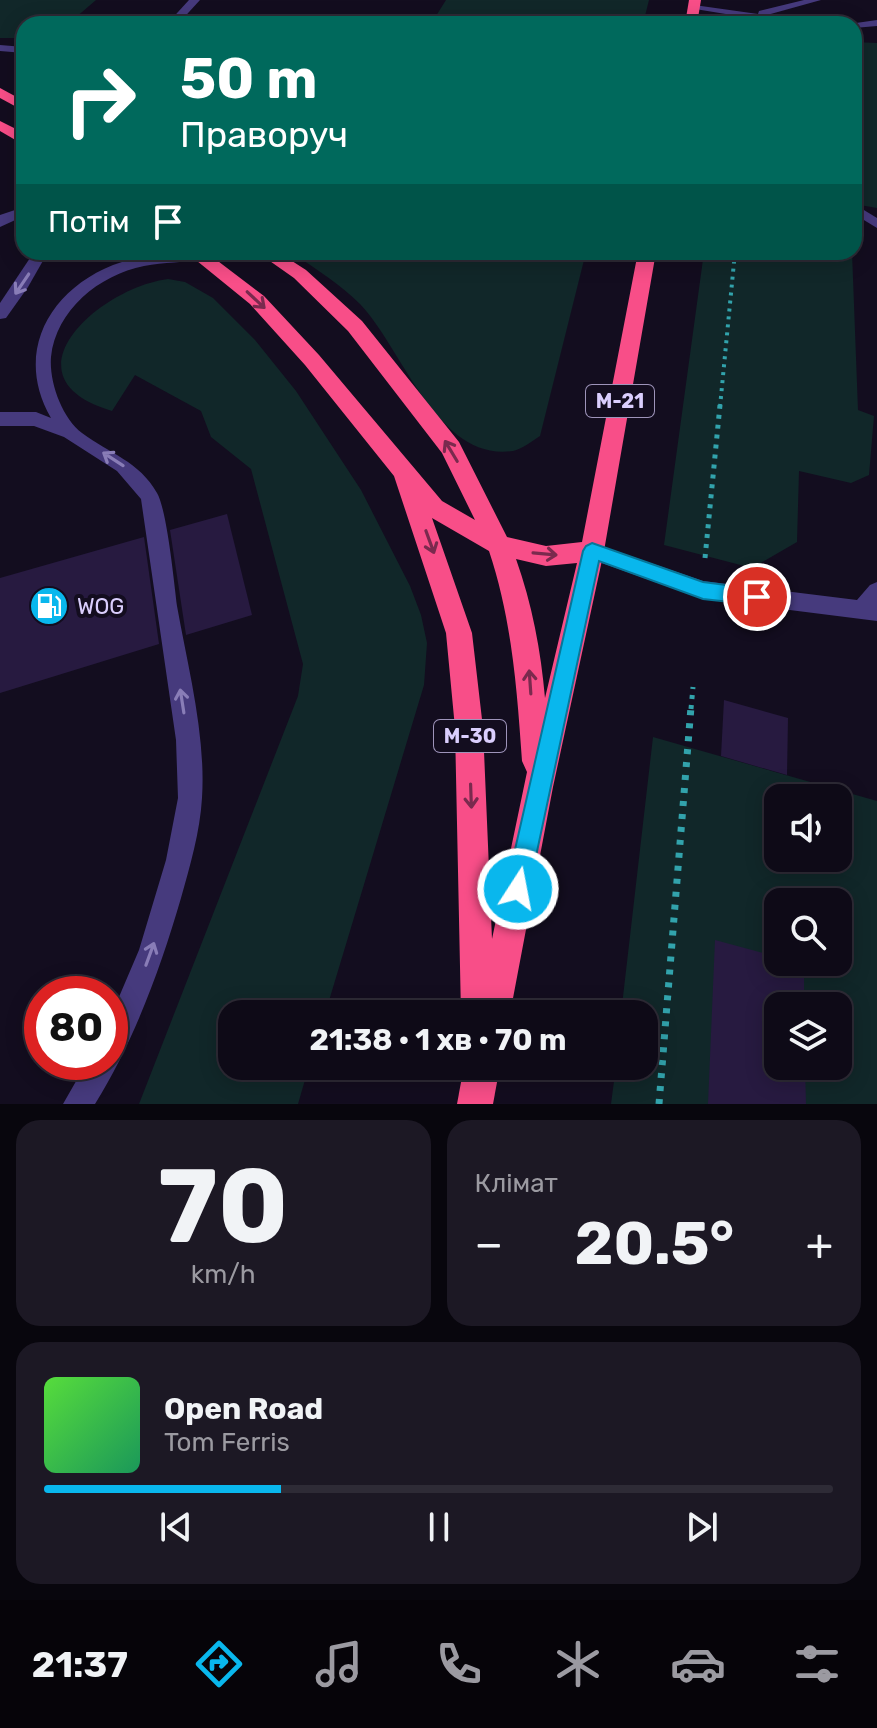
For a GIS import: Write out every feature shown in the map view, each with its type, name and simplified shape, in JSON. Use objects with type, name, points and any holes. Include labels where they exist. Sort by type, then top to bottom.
[{"type":"highway","points":[[206,260],[257,300],[434,508],[499,545],[546,556],[592,551],[537,792]]},
{"type":"highway","name":"М-30","points":[[278,260],[300,274],[355,326],[451,448],[499,545],[513,585],[528,658],[537,792],[496,1000]]},
{"type":"highway","name":"М-21","points":[[592,551],[646,260]]},
{"type":"highway","name":"М-30","points":[[403,468],[459,633],[469,728],[478,1000]]},
{"type":"lane","points":[[180,16],[195,0]]},
{"type":"lane","points":[[694,4],[751,16],[816,0]]},
{"type":"lane","points":[[0,314],[36,260]]},
{"type":"lane","points":[[68,432],[43,382],[43,342],[54,323],[78,295],[108,273],[149,260]]},
{"type":"lane","points":[[0,419],[36,419],[68,432],[118,461],[136,476],[150,498],[188,740],[190,798],[179,860],[152,950],[128,1009]]},
{"type":"lane","points":[[592,551],[703,590],[873,612],[877,591]]},
{"type":"lane","points":[[78,1104],[93,1080]]},
{"type":"path","points":[[704,563],[734,260]]},
{"type":"path","points":[[659,1104],[693,687]]},
{"type":"green space","points":[[0,0],[96,0],[77,16],[16,16],[16,38],[0,38]]},
{"type":"green space","points":[[446,0],[649,0],[645,16],[436,16]]},
{"type":"green space","points":[[862,42],[877,43],[877,208],[862,205]]},
{"type":"green space","points":[[302,260],[584,260],[540,436],[513,451],[486,450],[463,439],[424,398],[360,304]]},
{"type":"green space","points":[[703,260],[852,260],[858,410],[874,416],[869,475],[851,483],[799,471],[797,542],[752,568],[664,545]]},
{"type":"green space","points":[[168,279],[185,282],[213,298],[255,340],[296,391],[361,490],[410,586],[427,643],[424,685],[329,1000],[218,1000],[218,1080],[305,1080],[298,1104],[139,1104],[298,696],[303,664],[251,469],[211,437],[201,411],[135,375],[112,411],[79,396],[64,378],[62,357],[72,336],[90,316],[114,299],[141,286]]},
{"type":"green space","points":[[653,737],[818,784],[764,784],[764,872],[852,872],[852,794],[877,801],[877,1104],[611,1104],[614,1080],[658,1080],[658,1000],[623,1000]]},
{"type":"building","points":[[227,514],[252,615],[186,635],[170,530]]},
{"type":"building","points":[[144,537],[159,644],[0,693],[0,578]]},
{"type":"building","points":[[724,700],[788,718],[787,775],[721,756]]},
{"type":"building","points":[[715,940],[764,953],[764,976],[804,976],[804,992],[764,992],[764,1080],[805,1080],[806,1104],[708,1104]]},
{"type":"place","name":"WOG","points":[[49,606]]},
{"type":"route","points":[[518,889],[592,551],[703,590],[757,597]]}]
